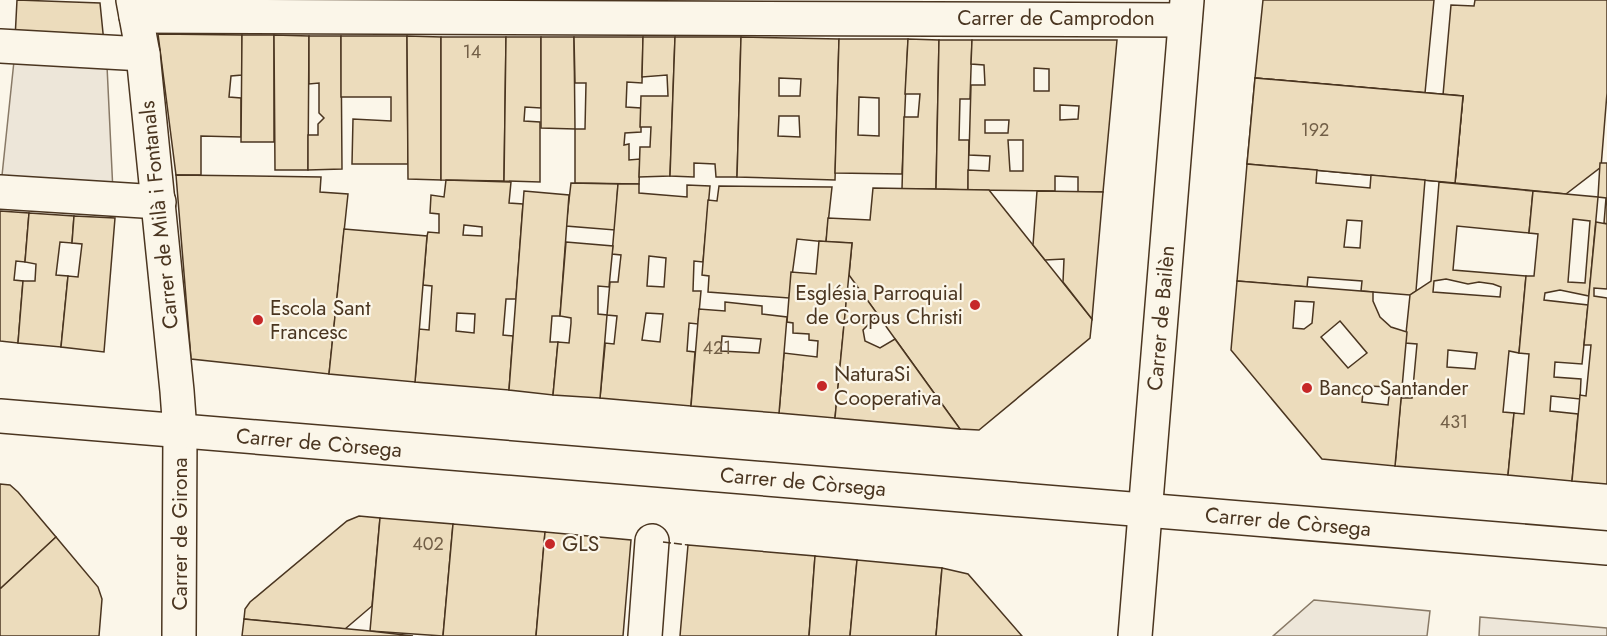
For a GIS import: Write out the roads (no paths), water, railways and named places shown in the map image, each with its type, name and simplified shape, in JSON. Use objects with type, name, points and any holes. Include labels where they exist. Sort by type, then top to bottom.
[{"type":"street","name":"Carrer de Camprodon","points":[[134,8],[1145,18],[1186,10]]},
{"type":"street","name":"Carrer de Milà i Fontanals","points":[[134,8],[142,54],[159,202],[180,432]]},
{"type":"street","name":"Carrer de Bailèn","points":[[1135,636],[1186,10]]},
{"type":"street","points":[[0,46],[142,54]]},
{"type":"street","points":[[0,192],[159,202]]},
{"type":"street","name":"Carrer de Còrsega","points":[[0,417],[1607,548]]},
{"type":"street","name":"Carrer de Girona","points":[[179,636],[180,432]]},
{"type":"street","points":[[645,636],[652,541]]},
{"type":"place","name":"Església Parroquial de Corpus Christi","points":[[975,305]]},
{"type":"place","name":"Escola Sant Francesc","points":[[258,320]]},
{"type":"place","name":"NaturaSi Cooperativa","points":[[822,386]]},
{"type":"place","name":"Banco Santander","points":[[1307,388]]},
{"type":"place","name":"GLS","points":[[550,544]]}]
